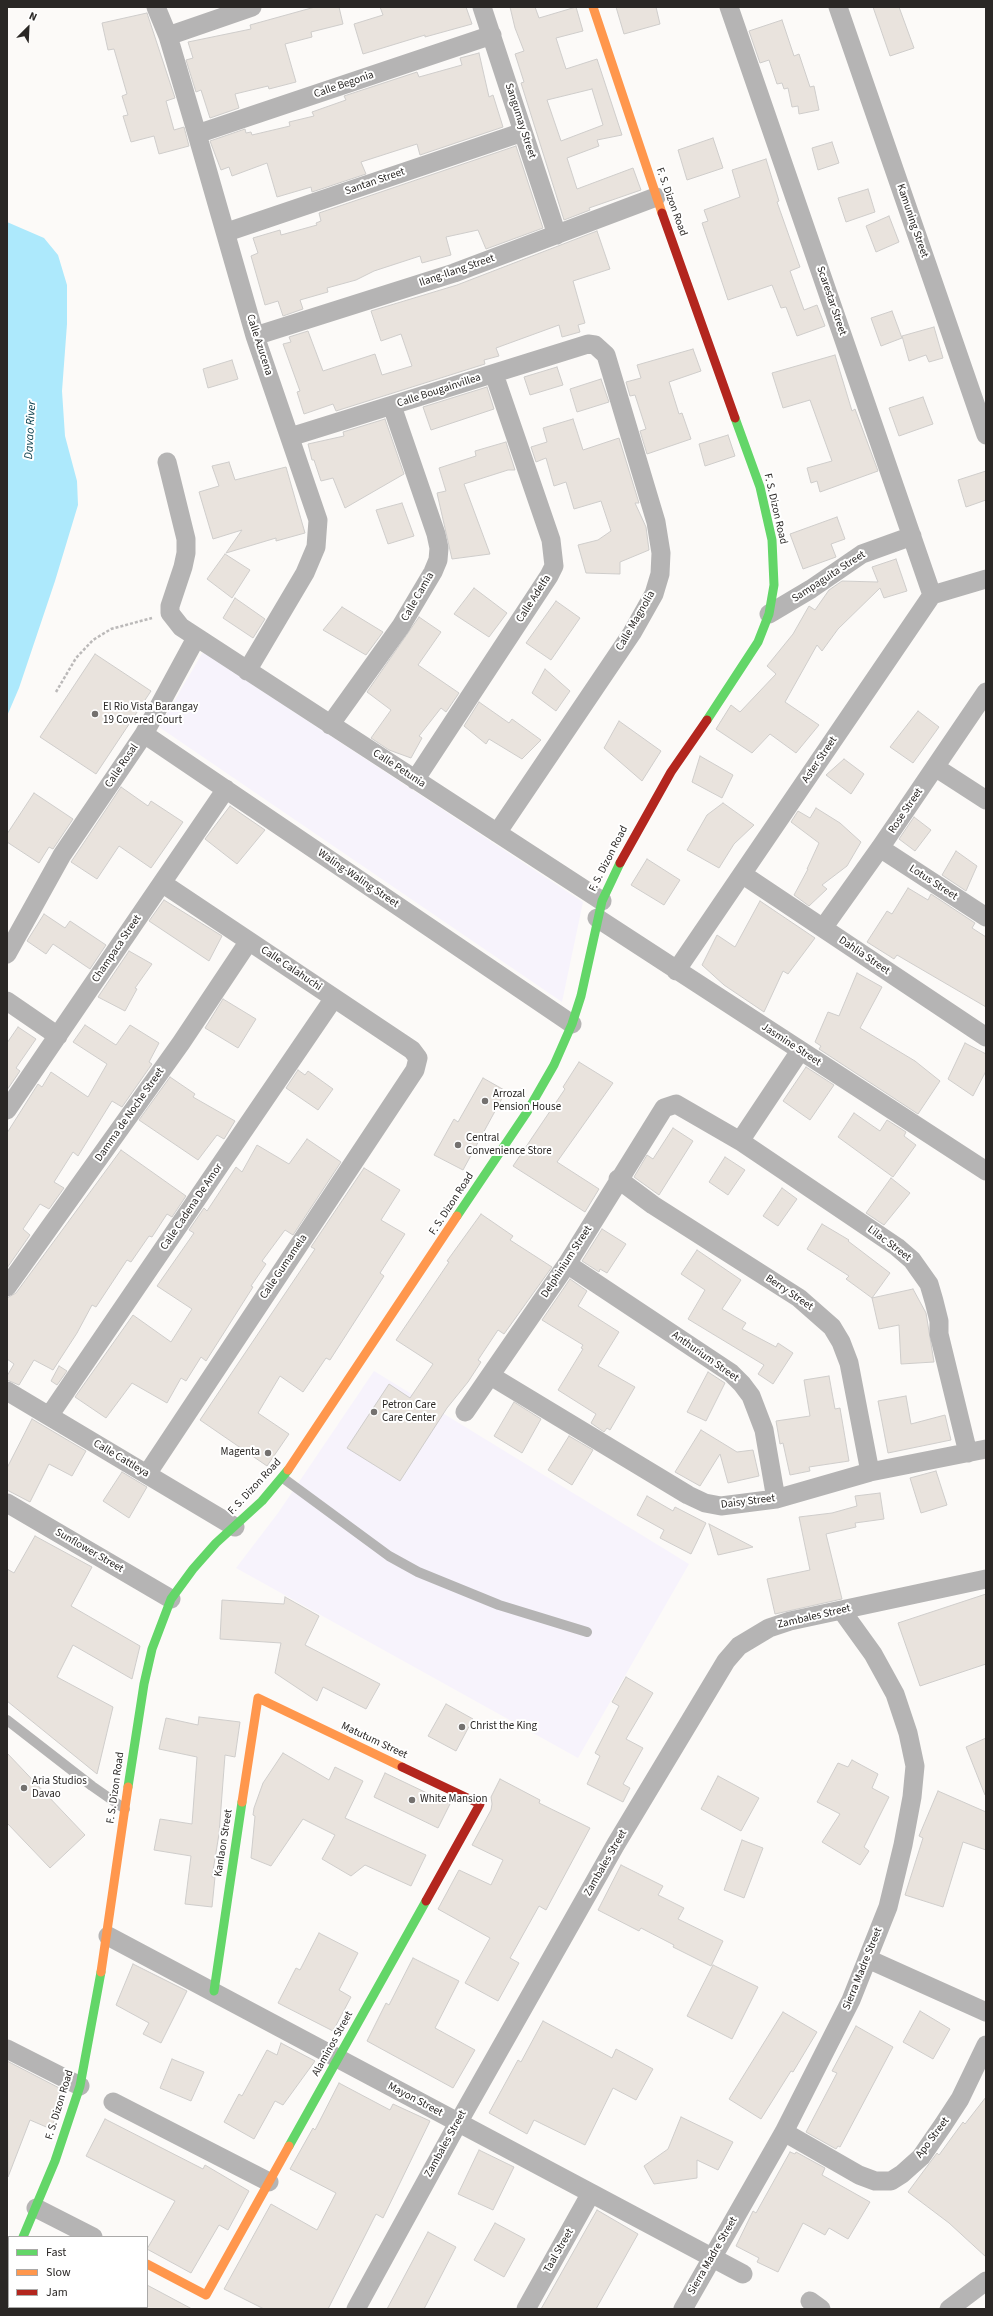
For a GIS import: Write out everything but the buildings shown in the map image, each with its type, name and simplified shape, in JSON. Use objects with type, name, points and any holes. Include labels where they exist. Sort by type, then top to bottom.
[{"type":"main road","name":"F. S. Dizon Road","points":[[23,2236],[55,2161],[80,2086],[108,1936],[125,1809],[146,1677],[152,1649],[171,1599],[193,1569],[283,1478],[527,1112],[554,1065],[572,1024],[581,996],[599,909],[629,845],[672,772],[758,642],[769,614],[774,586],[774,563],[772,540],[760,486],[656,197],[593,7]]},
{"type":"main road","name":"Matutum Street","points":[[258,1698],[480,1804]]},
{"type":"main road","name":"Kanlaon Street","points":[[214,1991],[258,1698]]},
{"type":"main road","name":"Alaminos Street","points":[[148,2265],[206,2295],[480,1804]]},
{"type":"street","name":"Calle Azucena","points":[[156,7],[168,36],[255,336],[313,503],[319,532],[316,547],[305,573],[247,671]]},
{"type":"street","points":[[168,36],[252,7]]},
{"type":"street","name":"Sangumay Street","points":[[482,7],[557,235]]},
{"type":"street","name":"Scarestar Street","points":[[729,7],[932,595]]},
{"type":"street","name":"Kamuning Street","points":[[838,7],[986,434]]},
{"type":"street","name":"Calle Begonia","points":[[197,134],[492,35]]},
{"type":"street","name":"Santan Street","points":[[226,232],[523,132]]},
{"type":"street","name":"Ilang-Ilang Street","points":[[255,336],[454,273],[656,197]]},
{"type":"street","name":"Calle Bougainvillea","points":[[290,437],[588,344]]},
{"type":"street","name":"Calle Magnolia","points":[[497,833],[632,633],[654,594],[660,574],[661,553],[656,522],[606,355],[595,345],[588,344]]},
{"type":"street","name":"Calle Adelfa","points":[[415,780],[549,576],[554,566],[551,540],[494,374]]},
{"type":"street","name":"Calle Camia","points":[[330,725],[401,626],[433,572],[438,560],[439,548],[436,534],[392,406]]},
{"type":"street","points":[[167,462],[186,538],[186,553],[170,606],[170,613],[181,627],[196,638]]},
{"type":"street","name":"Sampaguita Street","points":[[769,614],[811,589],[862,554],[912,536]]},
{"type":"street","points":[[932,595],[986,579]]},
{"type":"street","name":"Aster Street","points":[[676,971],[932,595]]},
{"type":"street","name":"Calle Petunia","points":[[196,638],[497,833],[599,909]]},
{"type":"street","name":"Calle Rosal","points":[[7,954],[62,855],[144,734],[196,638]]},
{"type":"street","name":"Rose Street","points":[[822,928],[880,848],[986,692]]},
{"type":"street","name":"Waling-Waling Street","points":[[144,734],[572,1024]]},
{"type":"street","points":[[935,767],[986,800]]},
{"type":"street","name":"Champaca Street","points":[[7,1110],[226,789]]},
{"type":"street","name":"Lotus Street","points":[[880,848],[986,917]]},
{"type":"street","name":"Dahlia Street","points":[[742,874],[986,1038]]},
{"type":"street","name":"Calle Calahuchi","points":[[162,883],[412,1050],[418,1058]]},
{"type":"street","name":"Jasmine Street","points":[[599,909],[676,971],[986,1172]]},
{"type":"street","name":"Damma de Noche Street","points":[[7,1287],[181,1043],[249,941]]},
{"type":"street","name":"Calle Cadena De Amor","points":[[49,1416],[334,998]]},
{"type":"street","points":[[7,1001],[58,1036]]},
{"type":"street","points":[[740,1141],[800,1051]]},
{"type":"street","name":"Calle Gumamela","points":[[147,1474],[415,1070],[418,1058]]},
{"type":"street","name":"Lilac Street","points":[[664,1108],[670,1105],[680,1106],[740,1141],[896,1247],[920,1271],[928,1284],[937,1314],[939,1334],[968,1453]]},
{"type":"street","name":"Delphinium Street","points":[[465,1412],[566,1264],[618,1178],[664,1108]]},
{"type":"street","name":"Berry Street","points":[[618,1178],[653,1205],[798,1298],[832,1326],[842,1342],[849,1363],[870,1472]]},
{"type":"street","name":"Anthurium Street","points":[[566,1264],[731,1373],[742,1384],[751,1396],[763,1424],[776,1499]]},
{"type":"street","name":"Daisy Street","points":[[490,1376],[705,1503],[721,1506],[776,1499],[870,1472],[986,1449]]},
{"type":"street","name":"Calle Cattleya","points":[[7,1391],[235,1527]]},
{"type":"street","name":"Sunflower Street","points":[[7,1502],[171,1599]]},
{"type":"street","name":"Zambales Street","points":[[356,2309],[458,2123],[620,1838],[726,1661],[739,1646],[769,1628],[986,1579]]},
{"type":"street","name":"Sierra Madre Street","points":[[683,2309],[784,2132],[848,2007],[888,1907],[912,1797],[915,1766],[908,1733],[895,1694],[873,1654],[842,1611]]},
{"type":"street","name":"Mayon Street","points":[[108,1936],[214,1991],[338,2059],[743,2274]]},
{"type":"street","points":[[868,1959],[986,2012]]},
{"type":"street","name":"Apo Street","points":[[784,2132],[859,2175],[874,2181],[890,2181],[902,2174],[921,2157],[960,2099],[986,2044]]},
{"type":"street","points":[[7,2049],[80,2086]]},
{"type":"street","points":[[112,2102],[269,2182]]},
{"type":"street","name":"Taal Street","points":[[526,2309],[591,2194]]},
{"type":"street","points":[[36,2208],[91,2236]]},
{"type":"street","points":[[949,2309],[986,2281]]},
{"type":"lane","points":[[283,1478],[388,1556],[418,1572],[499,1606],[587,1632]]},
{"type":"lane","points":[[7,1720],[92,1786],[125,1809]]},
{"type":"path","points":[[56,692],[76,658],[93,640],[111,629],[170,613]]},
{"type":"shaded area","points":[[203,652],[583,902],[562,1002],[159,727]]},
{"type":"shaded area","points":[[374,1371],[689,1564],[578,1758],[236,1568],[278,1513]]},
{"type":"water","name":"Davao River","points":[[7,222],[44,238],[58,255],[67,285],[67,324],[62,391],[65,436],[77,481],[78,505],[55,581],[19,688],[7,716]]},
{"type":"traffic: fast","points":[[707,720],[758,642],[769,614],[774,585],[772,540],[760,487],[735,418]]},
{"type":"traffic: fast","points":[[457,1216],[527,1112],[554,1065],[572,1024],[581,996],[602,901],[620,863]]},
{"type":"traffic: fast","points":[[128,1787],[144,1684],[152,1649],[171,1599],[193,1569],[216,1543],[262,1501],[288,1470]]},
{"type":"traffic: fast","points":[[214,1991],[242,1802]]},
{"type":"traffic: fast","points":[[289,2146],[426,1901]]},
{"type":"traffic: fast","points":[[23,2236],[55,2161],[80,2086],[101,1972]]},
{"type":"traffic: slow","points":[[593,7],[662,213]]},
{"type":"traffic: slow","points":[[288,1470],[457,1216]]},
{"type":"traffic: slow","points":[[242,1802],[258,1698],[402,1767]]},
{"type":"traffic: slow","points":[[101,1972],[128,1787]]},
{"type":"traffic: slow","points":[[148,2265],[206,2295],[289,2146]]},
{"type":"traffic: jam","points":[[662,213],[735,418]]},
{"type":"traffic: jam","points":[[620,863],[671,772],[707,720]]},
{"type":"traffic: jam","points":[[402,1767],[480,1804],[426,1901]]},
{"type":"place","name":"El Rio Vista Barangay 19 Covered Court","points":[[95,714]]},
{"type":"place","name":"Arrozal Pension House","points":[[485,1101]]},
{"type":"place","name":"Central Convenience Store","points":[[458,1145]]},
{"type":"place","name":"Petron Care Care Center","points":[[374,1412]]},
{"type":"place","name":"Magenta","points":[[268,1453]]},
{"type":"place","name":"Christ the King","points":[[462,1727]]},
{"type":"place","name":"Aria Studios Davao","points":[[24,1788]]},
{"type":"place","name":"White Mansion","points":[[412,1800]]}]
